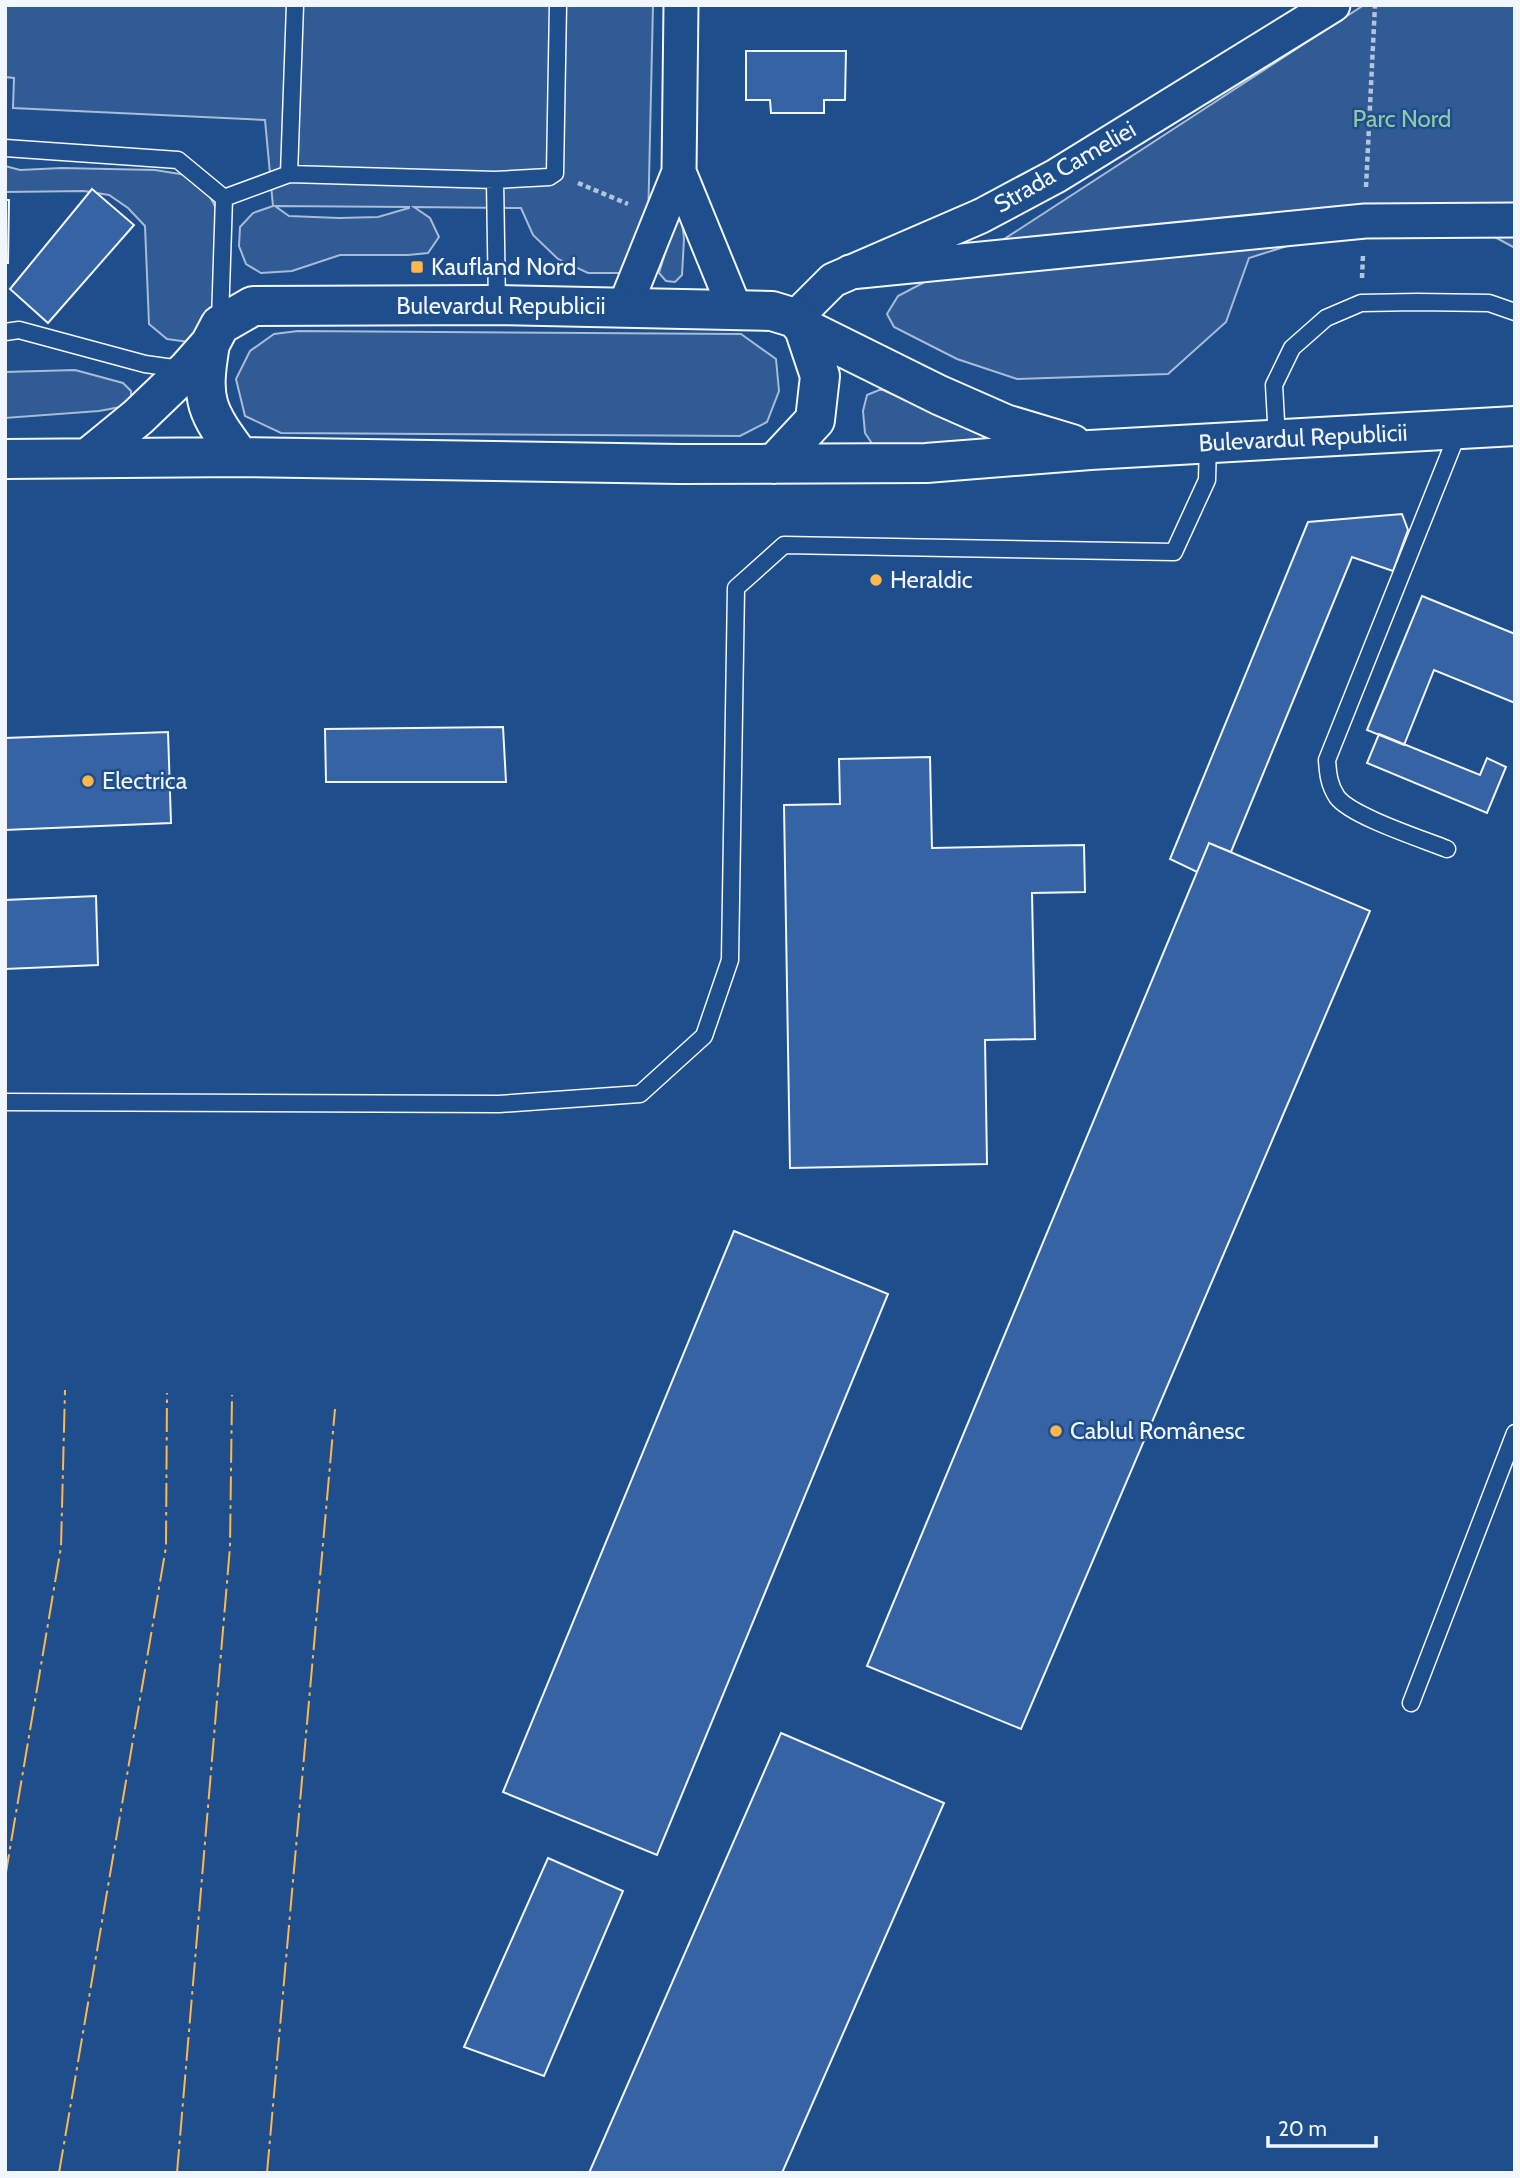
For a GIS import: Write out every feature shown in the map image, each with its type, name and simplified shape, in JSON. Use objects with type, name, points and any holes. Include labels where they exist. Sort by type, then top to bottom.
[{"type":"main road","name":"Bulevardul Republicii","points":[[88,458],[138,417],[206,346],[253,306],[625,306],[772,311],[939,395],[1005,424],[1090,450]]},
{"type":"main road","points":[[774,464],[815,420],[820,376],[799,323]]},
{"type":"main road","points":[[206,346],[204,379],[207,406],[220,431],[240,457]]},
{"type":"main road","name":"Bulevardul Republicii","points":[[5,459],[240,457],[774,464],[926,463],[1090,450],[1515,426]]},
{"type":"street","points":[[625,306],[680,172],[681,5]]},
{"type":"street","name":"Strada Cameliei","points":[[799,323],[833,279],[981,216],[1056,176],[1333,5]]},
{"type":"street","points":[[680,172],[735,309]]},
{"type":"street","points":[[849,272],[1365,221],[1515,220]]},
{"type":"lane","points":[[289,174],[295,5]]},
{"type":"lane","points":[[224,198],[289,174],[495,180],[549,177],[555,173],[558,5]]},
{"type":"lane","points":[[5,148],[178,160],[224,198]]},
{"type":"lane","points":[[495,180],[497,305]]},
{"type":"lane","points":[[5,332],[19,330],[145,364],[206,346],[224,198]]},
{"type":"lane","points":[[1277,439],[1274,385],[1292,348],[1326,318],[1361,303],[1489,303],[1515,313]]},
{"type":"lane","points":[[1447,849],[1354,810],[1339,799],[1328,781],[1327,760],[1459,430]]},
{"type":"lane","points":[[5,1102],[499,1104],[640,1094],[704,1036],[730,960],[736,588],[784,545],[1174,552],[1207,480],[1208,443]]},
{"type":"lane","points":[[1411,1703],[1515,1433]]},
{"type":"path","points":[[1361,303],[1375,5]]},
{"type":"shaded area","points":[[5,5],[653,5],[648,224],[623,273],[588,273],[558,259],[533,235],[521,208],[414,207],[430,218],[439,237],[428,253],[340,255],[292,271],[261,273],[246,264],[239,246],[240,227],[253,213],[273,206],[265,120],[13,108],[14,78],[5,77]],"holes":[[[275,206],[409,207],[378,217],[339,218],[289,216]]]},
{"type":"shaded area","name":"Parc Nord","points":[[1364,5],[1515,5],[1515,248],[1493,236],[1341,229],[1249,258],[1226,322],[1168,374],[1017,379],[957,359],[894,327],[887,314],[898,296],[995,245]]},
{"type":"shaded area","points":[[5,166],[20,170],[155,170],[186,175],[209,195],[218,212],[213,313],[196,343],[167,339],[149,324],[145,226],[128,208],[109,195],[84,191],[5,192]]},
{"type":"shaded area","points":[[680,204],[684,239],[682,275],[675,282],[666,281],[659,273]]},
{"type":"shaded area","points":[[298,331],[741,334],[776,359],[779,391],[767,422],[740,436],[281,433],[245,416],[236,379],[250,351],[274,334]]},
{"type":"shaded area","points":[[75,370],[123,383],[131,391],[131,398],[126,406],[99,411],[5,418],[5,372]]},
{"type":"shaded area","points":[[879,390],[1002,444],[875,448],[865,433],[863,411],[867,395]]},
{"type":"building","points":[[746,51],[846,51],[845,100],[824,100],[824,113],[771,113],[770,100],[746,100]]},
{"type":"building","points":[[92,189],[134,225],[48,323],[10,289]]},
{"type":"building","points":[[5,200],[9,200],[8,263],[5,263]]},
{"type":"building","points":[[1402,514],[1408,530],[1393,571],[1352,557],[1231,852],[1209,843],[1197,872],[1170,859],[1308,522]]},
{"type":"building","points":[[1422,596],[1515,634],[1515,703],[1434,670],[1404,745],[1367,730]]},
{"type":"building","points":[[503,727],[506,782],[326,782],[325,729]]},
{"type":"building","name":"Electrica","points":[[168,732],[171,823],[5,830],[5,738]]},
{"type":"building","points":[[1379,734],[1480,775],[1487,758],[1506,767],[1487,813],[1367,763]]},
{"type":"building","points":[[930,757],[932,848],[1084,845],[1085,892],[1032,893],[1035,1039],[985,1040],[987,1164],[790,1168],[784,805],[840,804],[839,759]]},
{"type":"building","name":"Cablul Românesc","points":[[1209,843],[1370,911],[1021,1729],[867,1666]]},
{"type":"building","points":[[96,896],[98,965],[5,969],[5,900]]},
{"type":"building","points":[[734,1231],[888,1294],[657,1855],[503,1792]]},
{"type":"building","points":[[781,1733],[944,1803],[782,2173],[589,2173]]},
{"type":"building","points":[[548,1858],[623,1891],[544,2076],[464,2047]]},
{"type":"power","points":[[5,1878],[61,1547],[65,1390]]},
{"type":"power","points":[[59,2173],[166,1547],[167,1393]]},
{"type":"power","points":[[177,2173],[230,1547],[232,1395]]},
{"type":"power","points":[[267,2173],[335,1409]]},
{"type":"place","name":"Kaufland Nord","points":[[417,267]]},
{"type":"place","name":"Heraldic","points":[[876,580]]},
{"type":"place","name":"Electrica","points":[[88,781]]},
{"type":"place","name":"Cablul Românesc","points":[[1056,1431]]}]
